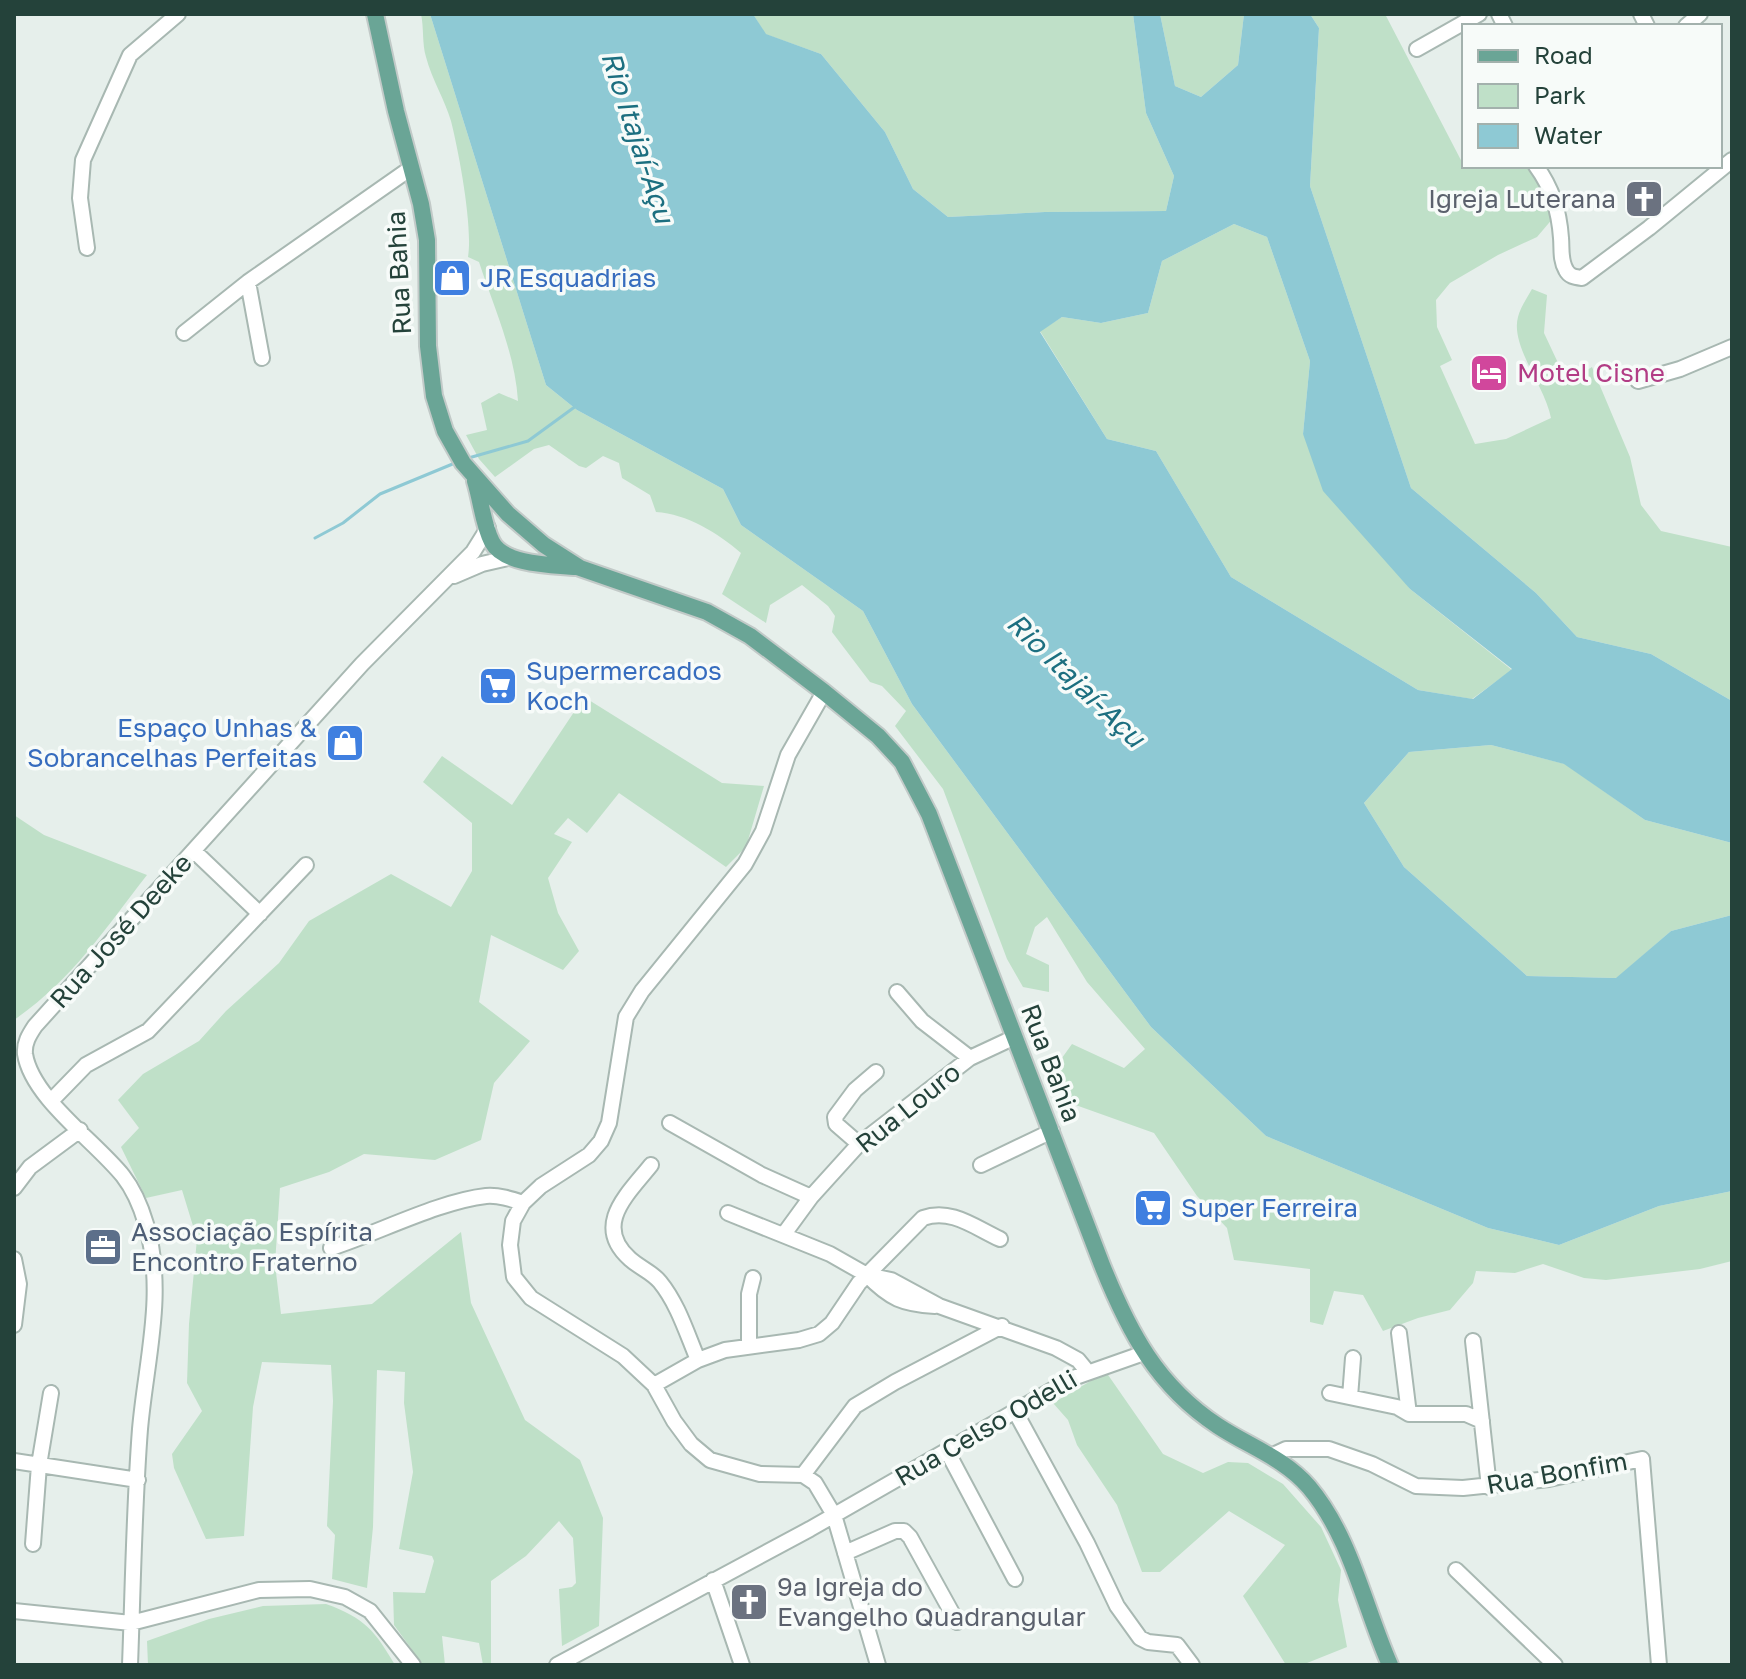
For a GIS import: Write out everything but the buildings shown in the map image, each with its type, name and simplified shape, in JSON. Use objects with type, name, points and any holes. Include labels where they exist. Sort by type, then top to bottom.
[{"type":"main road","name":"Rua Bahia","points":[[375,14],[427,240],[429,370],[439,414],[452,445],[468,470],[508,514],[531,535],[580,568]]},
{"type":"main road","name":"Rua Bahia","points":[[468,470],[494,546],[512,557],[580,568],[707,612],[750,636],[824,692],[878,736],[902,762],[918,788],[1115,1296],[1144,1353],[1197,1411],[1228,1432],[1273,1455],[1306,1484],[1334,1524],[1347,1552],[1390,1665]]},
{"type":"main road","points":[[488,528],[496,519],[508,514]]},
{"type":"main road","points":[[512,557],[525,551],[531,535]]},
{"type":"street","points":[[87,248],[80,198],[83,160],[130,55],[178,14]]},
{"type":"street","points":[[1417,49],[1479,14]]},
{"type":"street","points":[[1538,168],[1548,182],[1555,201],[1566,272],[1572,277],[1582,278],[1732,160]]},
{"type":"street","points":[[184,333],[248,282],[411,168]]},
{"type":"street","points":[[248,282],[262,358]]},
{"type":"street","points":[[1638,381],[1680,369],[1732,347]]},
{"type":"street","name":"Rua José Deeke","points":[[130,1665],[143,1398],[156,1307],[152,1252],[138,1201],[126,1179],[51,1101],[29,1066],[25,1053],[27,1038],[362,664],[473,552],[488,528]]},
{"type":"street","name":"Rua José Deeke","points":[[446,580],[482,564],[512,557]]},
{"type":"street","points":[[824,692],[788,755],[763,831],[745,864],[642,991],[626,1017],[609,1123],[601,1141],[589,1155],[541,1186],[523,1203],[513,1221],[510,1245],[514,1277],[531,1298],[623,1356],[654,1385],[691,1444],[710,1460],[760,1474],[803,1475],[815,1483],[834,1515],[878,1665]]},
{"type":"street","points":[[194,851],[260,914]]},
{"type":"street","points":[[51,1101],[86,1065],[148,1031],[306,865]]},
{"type":"street","points":[[897,992],[922,1021],[970,1058]]},
{"type":"street","name":"Rua Louro","points":[[784,1234],[811,1197],[859,1144],[970,1058],[1015,1037]]},
{"type":"street","points":[[859,1144],[836,1124],[835,1117],[855,1090],[876,1072]]},
{"type":"street","points":[[670,1123],[762,1175],[811,1197]]},
{"type":"street","points":[[14,1188],[30,1167],[80,1130]]},
{"type":"street","points":[[981,1165],[1052,1131]]},
{"type":"street","points":[[651,1165],[618,1206],[612,1225],[614,1238],[629,1258],[657,1278],[670,1294],[698,1360]]},
{"type":"street","points":[[331,1248],[485,1196],[500,1196],[523,1203]]},
{"type":"street","points":[[728,1213],[784,1234],[867,1275],[891,1280],[939,1306],[1002,1326],[1056,1348],[1078,1360],[1087,1371]]},
{"type":"street","points":[[654,1385],[698,1360],[749,1345],[799,1340],[819,1334],[832,1323],[859,1283],[923,1218],[937,1213],[949,1215],[1000,1239]]},
{"type":"street","points":[[14,1259],[19,1284],[14,1325]]},
{"type":"street","points":[[749,1345],[749,1294],[753,1278]]},
{"type":"street","points":[[803,1475],[855,1406],[1002,1326]]},
{"type":"street","points":[[1399,1333],[1409,1414]]},
{"type":"street","points":[[1473,1341],[1489,1487]]},
{"type":"street","name":"Rua Celso Odelli","points":[[557,1665],[834,1515],[1087,1371],[1144,1353]]},
{"type":"street","points":[[1350,1397],[1353,1358]]},
{"type":"street","points":[[33,1544],[39,1465],[51,1393]]},
{"type":"street","points":[[1330,1393],[1397,1407],[1409,1414],[1466,1414],[1482,1421]]},
{"type":"street","points":[[1016,1413],[1087,1543],[1117,1606],[1140,1638],[1148,1642],[1174,1643],[1192,1665]]},
{"type":"street","name":"Rua Bonfim","points":[[1273,1455],[1286,1449],[1329,1449],[1372,1464],[1416,1486],[1489,1487],[1549,1479],[1642,1459],[1659,1665]]},
{"type":"street","points":[[947,1451],[1015,1579]]},
{"type":"street","points":[[14,1461],[138,1480]]},
{"type":"street","points":[[845,1553],[895,1531],[904,1531],[957,1622]]},
{"type":"street","points":[[1456,1570],[1555,1665]]},
{"type":"street","points":[[713,1580],[742,1665]]},
{"type":"street","points":[[14,1611],[131,1623],[259,1590],[310,1589],[345,1597],[370,1611],[413,1665]]},
{"type":"green space","points":[[421,14],[430,14],[546,385],[577,410],[723,489],[741,525],[863,611],[912,704],[1151,1027],[1266,1136],[1488,1228],[1559,1245],[1659,1206],[1732,1191],[1732,1261],[1700,1269],[1606,1280],[1584,1278],[1543,1264],[1515,1273],[1476,1271],[1473,1283],[1450,1310],[1383,1331],[1363,1295],[1334,1291],[1323,1325],[1310,1322],[1310,1269],[1234,1260],[1227,1228],[1197,1196],[1154,1133],[1070,1103],[1054,1069],[1072,1044],[1124,1068],[1145,1049],[1087,982],[1047,917],[1035,927],[1026,954],[1049,965],[1049,992],[1023,987],[1007,959],[943,789],[895,726],[906,711],[882,686],[870,682],[832,632],[835,616],[828,606],[802,585],[770,605],[766,623],[722,594],[741,553],[702,526],[679,516],[656,512],[650,495],[622,478],[619,463],[603,456],[586,468],[549,445],[534,449],[495,477],[479,459],[466,435],[487,430],[481,403],[499,393],[518,401],[516,383],[503,331],[479,262],[468,257],[467,209],[458,152],[451,121],[426,57]]},
{"type":"green space","points":[[753,14],[1133,14],[1146,113],[1174,176],[1166,211],[948,217],[913,189],[885,132],[821,54],[765,34]]},
{"type":"green space","points":[[1160,14],[1244,14],[1238,65],[1201,97],[1175,86]]},
{"type":"green space","points":[[1310,14],[1385,14],[1462,162],[1462,168],[1529,168],[1552,199],[1554,217],[1537,237],[1450,283],[1436,300],[1437,327],[1452,360],[1440,366],[1475,444],[1506,439],[1551,418],[1519,341],[1517,328],[1519,314],[1532,289],[1547,295],[1544,333],[1567,382],[1592,367],[1630,457],[1641,505],[1661,531],[1732,547],[1732,701],[1651,654],[1577,637],[1536,593],[1411,488],[1310,186],[1319,28]]},
{"type":"green space","points":[[1234,224],[1267,237],[1310,361],[1303,434],[1410,589],[1512,670],[1472,699],[1418,690],[1231,577],[1156,451],[1107,439],[1040,331],[1062,317],[1101,323],[1148,313],[1162,261]]},
{"type":"green space","points":[[584,697],[722,783],[764,786],[746,847],[726,867],[619,793],[587,833],[568,818],[554,834],[572,842],[548,878],[558,913],[579,951],[563,970],[491,935],[479,1002],[530,1041],[494,1083],[481,1140],[435,1160],[364,1154],[329,1172],[280,1188],[275,1264],[281,1314],[372,1304],[461,1232],[471,1303],[525,1420],[580,1460],[603,1518],[599,1626],[562,1646],[559,1589],[572,1587],[576,1583],[573,1538],[559,1521],[526,1556],[491,1581],[491,1665],[483,1665],[479,1643],[442,1636],[445,1665],[423,1665],[394,1625],[393,1592],[425,1593],[434,1561],[432,1556],[399,1549],[413,1472],[404,1403],[405,1372],[377,1370],[373,1527],[367,1588],[332,1579],[335,1535],[327,1526],[333,1401],[331,1365],[262,1362],[253,1407],[244,1536],[206,1539],[174,1468],[172,1454],[202,1411],[187,1383],[197,1239],[182,1190],[146,1198],[121,1147],[139,1128],[118,1100],[143,1074],[199,1041],[226,1011],[279,963],[309,921],[391,874],[451,907],[472,871],[472,823],[423,782],[442,756],[512,805]]},
{"type":"green space","points":[[1491,745],[1565,764],[1645,820],[1732,843],[1732,915],[1671,931],[1617,978],[1527,976],[1404,867],[1364,803],[1409,752]]},
{"type":"green space","points":[[14,815],[44,835],[147,875],[71,971],[14,1020]]},
{"type":"green space","points":[[1106,1372],[1163,1454],[1203,1473],[1228,1462],[1248,1463],[1283,1484],[1321,1527],[1341,1570],[1338,1600],[1347,1647],[1302,1665],[1286,1665],[1243,1596],[1285,1545],[1229,1511],[1160,1572],[1142,1572],[1117,1505],[1077,1445],[1068,1420],[1053,1403]]},
{"type":"green space","points":[[326,1604],[368,1627],[395,1665],[148,1665],[147,1641],[209,1619],[263,1606]]},
{"type":"water","name":"Rio Itajaí-Açu","points":[[430,14],[753,14],[766,34],[821,54],[885,132],[913,189],[948,217],[1166,211],[1174,176],[1146,113],[1133,14],[1160,14],[1175,86],[1201,97],[1238,65],[1244,14],[1310,14],[1319,28],[1310,186],[1411,488],[1536,593],[1577,637],[1651,654],[1732,701],[1732,843],[1645,820],[1564,764],[1491,745],[1409,752],[1364,803],[1404,867],[1527,976],[1616,978],[1671,931],[1732,915],[1732,1191],[1659,1206],[1559,1245],[1488,1228],[1266,1136],[1151,1027],[912,704],[863,611],[741,525],[723,489],[577,410],[546,385]],"holes":[[[1234,224],[1267,237],[1310,361],[1303,434],[1323,491],[1410,589],[1512,669],[1473,699],[1418,690],[1231,577],[1156,451],[1107,439],[1040,332],[1062,317],[1101,323],[1148,313],[1162,261]]]},
{"type":"waterway","points":[[465,459],[528,441],[576,406]]},
{"type":"waterway","points":[[315,538],[343,523],[380,494],[455,463]]},
{"type":"place","name":"Igreja Luterana","points":[[1644,199]]},
{"type":"place","name":"JR Esquadrias","points":[[452,278]]},
{"type":"place","name":"Motel Cisne","points":[[1489,373]]},
{"type":"place","name":"Supermercados Koch","points":[[498,686]]},
{"type":"place","name":"Espaço Unhas & Sobrancelhas Perfeitas","points":[[345,743]]},
{"type":"place","name":"Super Ferreira","points":[[1153,1208]]},
{"type":"place","name":"Associação Espírita Encontro Fraterno","points":[[103,1247]]},
{"type":"place","name":"9ª Igreja do Evangelho Quadrangular","points":[[749,1602]]}]
